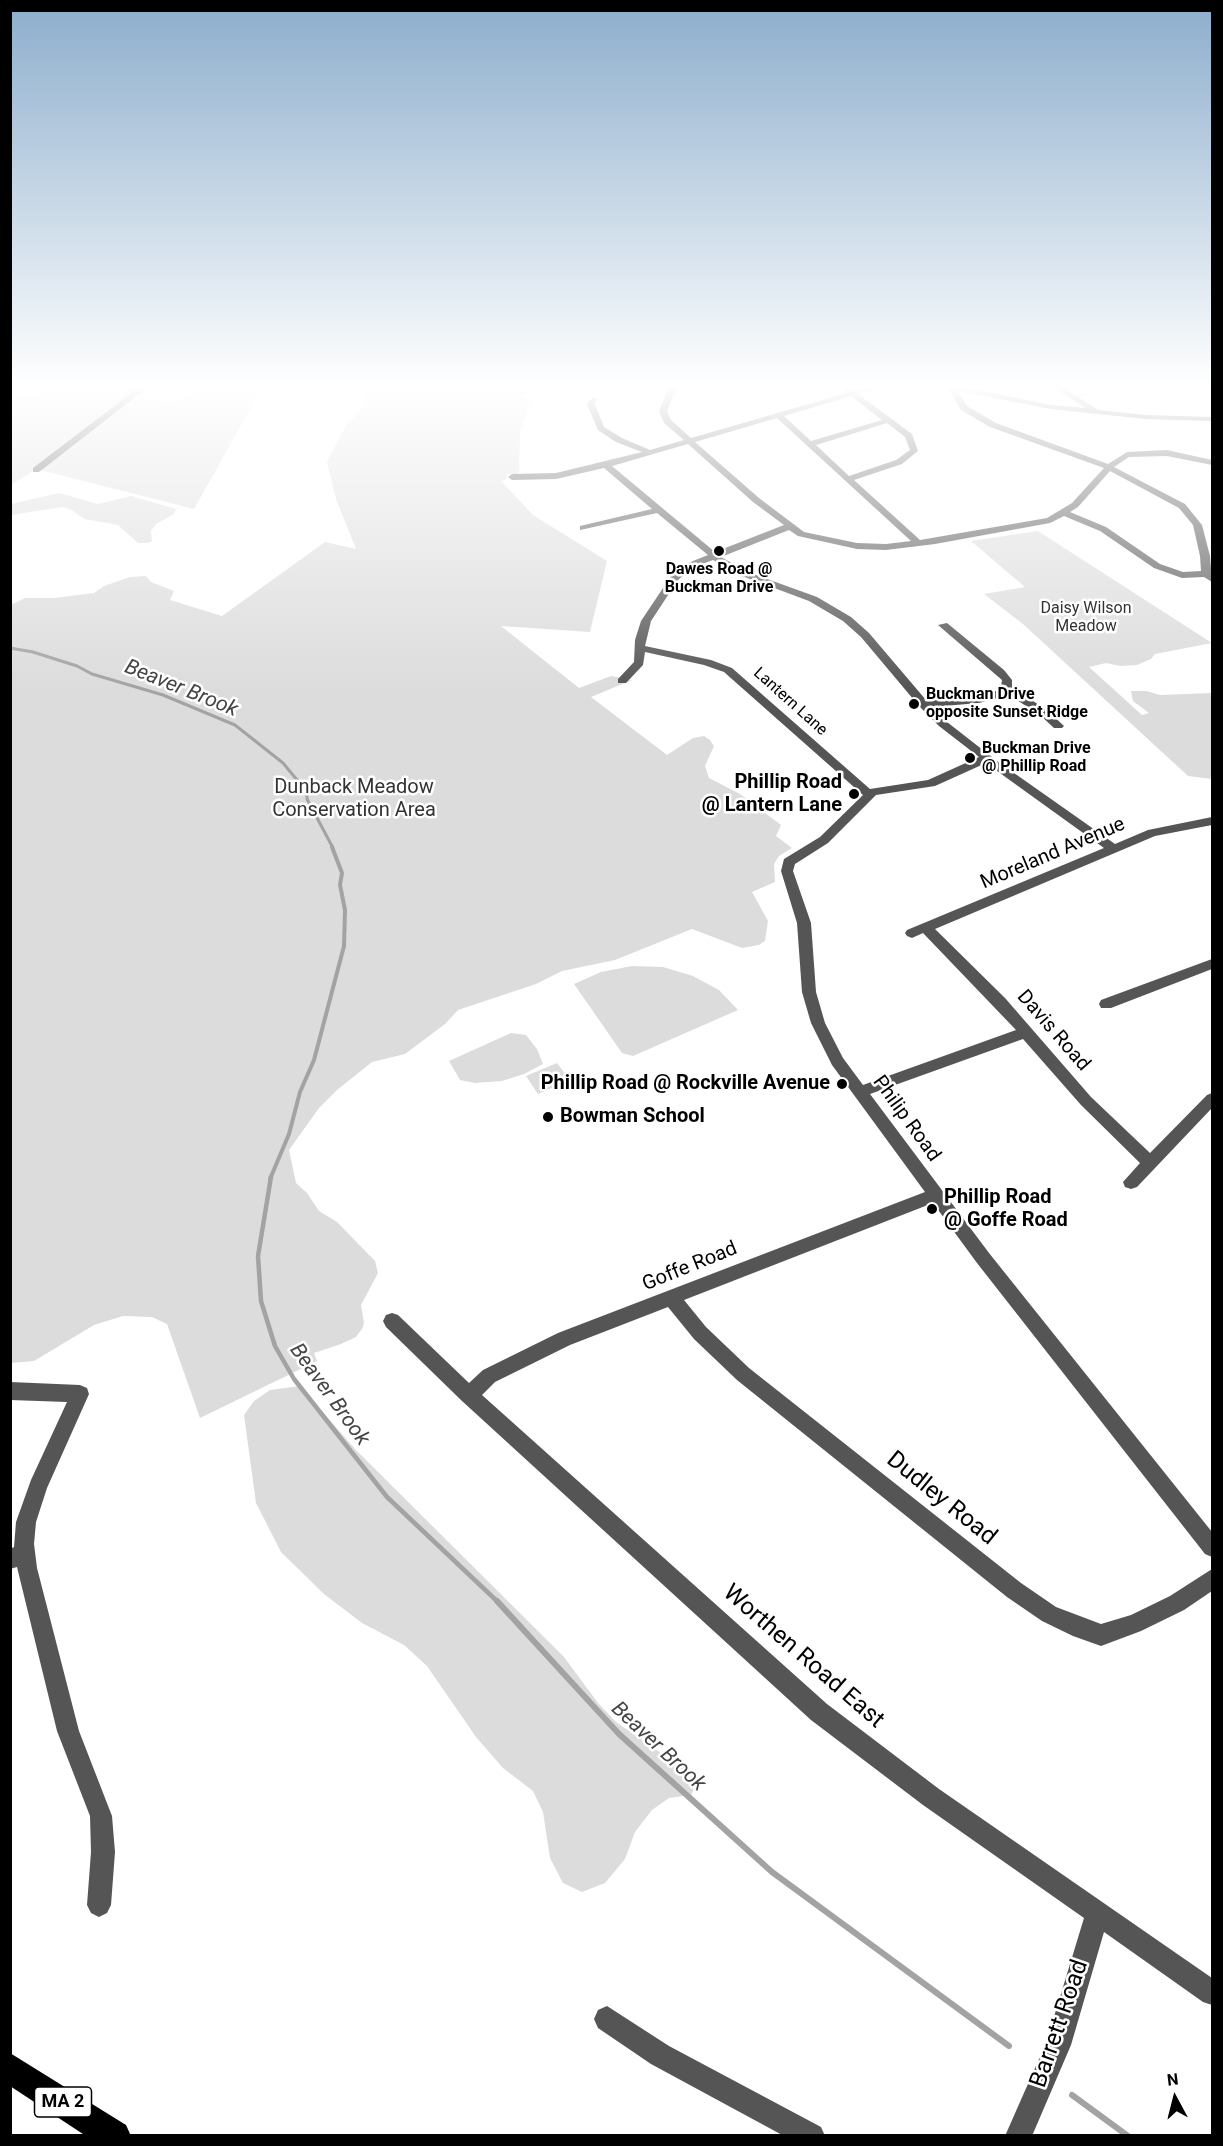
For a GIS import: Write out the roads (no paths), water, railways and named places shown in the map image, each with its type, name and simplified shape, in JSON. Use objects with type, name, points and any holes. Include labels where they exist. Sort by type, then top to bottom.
[{"type":"highway","name":"MA 2","points":[[10,2067],[115,2136]]},
{"type":"street","points":[[632,488],[714,556],[746,574],[813,599],[847,619],[943,724],[1114,849]]},
{"type":"street","points":[[746,488],[801,534],[820,540],[857,546],[918,543],[1035,525],[1065,513],[1076,505],[1091,488]]},
{"type":"street","points":[[858,488],[918,543]]},
{"type":"street","points":[[1065,513],[1103,529],[1157,567],[1193,577],[1209,577],[1201,537],[1190,514],[1151,488]]},
{"type":"street","points":[[583,528],[658,510]]},
{"type":"street","points":[[622,681],[639,663],[646,621],[674,578],[691,566],[790,526]]},
{"type":"street","points":[[943,625],[1000,672],[1006,680],[1006,688]]},
{"type":"street","name":"Lantern Lane","points":[[641,648],[707,662],[728,670],[869,794]]},
{"type":"street","points":[[923,704],[979,700],[997,695],[1006,688]]},
{"type":"street","points":[[1006,688],[1044,713],[1058,726]]},
{"type":"street","points":[[869,794],[889,788],[931,783],[987,758]]},
{"type":"street","name":"Philip Road","points":[[869,794],[824,840],[789,862],[787,871],[804,923],[809,992],[818,1023],[837,1061],[936,1196],[1212,1547]]},
{"type":"street","name":"Moreland Avenue","points":[[919,930],[1068,871],[1152,833],[1212,821]]},
{"type":"street","name":"Davis Road","points":[[919,930],[1000,1002],[1086,1101],[1149,1162]]},
{"type":"street","points":[[1106,1004],[1212,964]]},
{"type":"street","points":[[860,1092],[1026,1032]]},
{"type":"street","points":[[1131,1182],[1212,1099]]},
{"type":"street","name":"Goffe Road","points":[[469,1395],[489,1376],[519,1360],[671,1297],[936,1196]]},
{"type":"street","name":"Dudley Road","points":[[671,1297],[700,1333],[743,1374],[1014,1590],[1049,1614],[1073,1626],[1101,1635],[1134,1624],[1177,1603],[1212,1579]]},
{"type":"street","name":"Worthen Road East","points":[[392,1321],[469,1395],[819,1712],[931,1797],[1098,1911],[1212,1993]]},
{"type":"street","points":[[10,1391],[80,1395],[38,1487],[26,1522],[18,1557],[68,1731],[101,1816],[103,1852],[99,1905]]},
{"type":"street","name":"Barrett Road","points":[[1018,2136],[1058,2045],[1098,1911]]},
{"type":"street","points":[[607,2019],[660,2055],[812,2136]]},
{"type":"waterway","name":"Beaver Brook","points":[[10,648],[33,652],[77,666],[92,674],[163,695],[235,725],[283,763],[307,792],[307,799],[333,848]]},
{"type":"waterway","name":"Beaver Brook","points":[[270,1179],[289,1134],[300,1092],[314,1060],[344,946],[345,910],[340,885],[342,873],[332,847]]},
{"type":"waterway","name":"Beaver Brook","points":[[271,1177],[258,1256],[261,1301],[275,1346],[294,1379],[387,1497],[498,1602]]},
{"type":"waterway","name":"Beaver Brook","points":[[498,1602],[619,1734],[772,1872],[1009,2046]]},
{"type":"waterway","name":"Beaver Brook","points":[[1072,2095],[1128,2136]]},
{"type":"place","name":"Dawes Road @ Buckman Drive","points":[[719,551]]},
{"type":"place","name":"Buckman Drive opposite Sunset Ridge","points":[[914,704]]},
{"type":"place","name":"Buckman Drive @ Phillip Road","points":[[970,758]]},
{"type":"place","name":"Phillip Road @ Lantern Lane","points":[[854,794]]},
{"type":"place","name":"Phillip Road @ Rockville Avenue","points":[[842,1084]]},
{"type":"place","name":"Bowman School","points":[[548,1117]]},
{"type":"place","name":"Phillip Road @ Goffe Road","points":[[932,1209]]},
{"type":"park label","name":"Daisy Wilson Meadow","points":[[1086,618]]},
{"type":"park label","name":"Dunback Meadow Conservation Area","points":[[354,800]]}]
